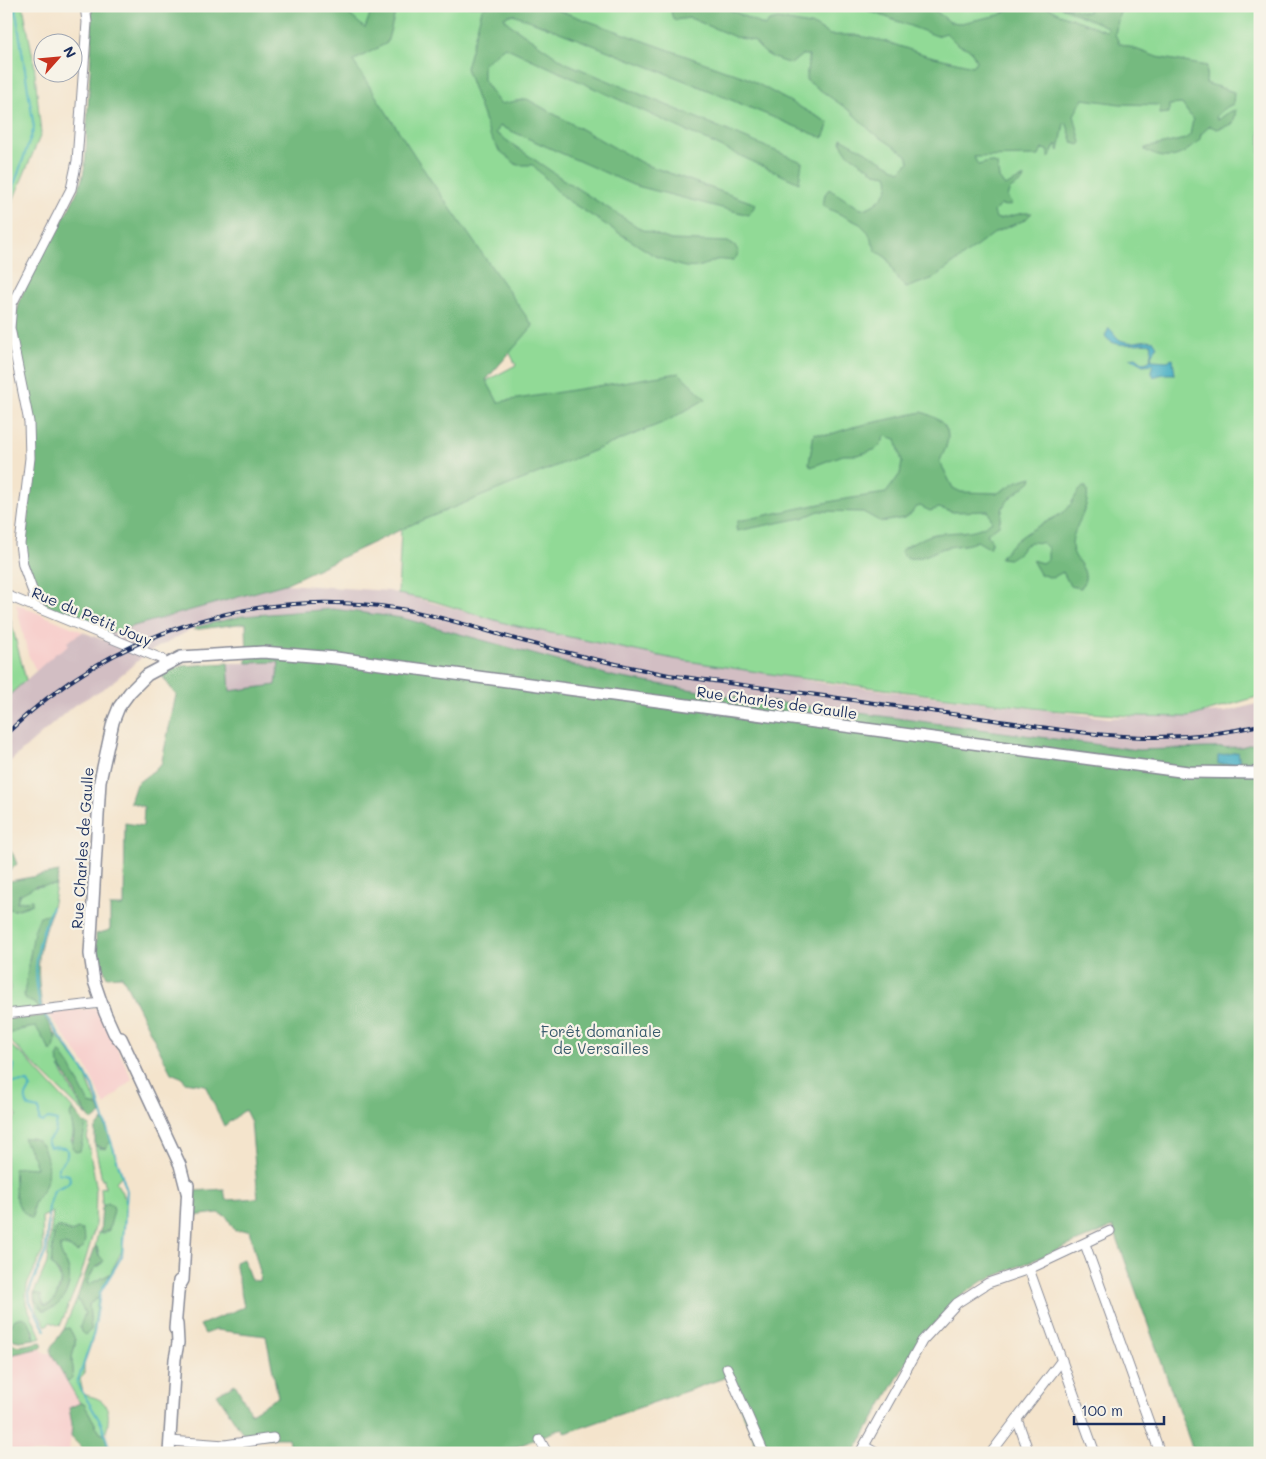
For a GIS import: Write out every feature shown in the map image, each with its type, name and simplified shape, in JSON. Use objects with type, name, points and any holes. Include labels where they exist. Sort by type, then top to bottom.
[{"type":"main road","name":"Rue Charles de Gaulle","points":[[169,1447],[175,1359],[178,1343],[177,1324],[180,1287],[183,1280],[188,1192],[185,1164],[164,1120],[156,1112],[123,1044],[114,1033],[94,980],[90,954],[92,894],[102,766],[113,722],[123,700],[143,679],[168,663],[182,657],[226,653],[263,652],[290,656],[336,658],[1188,772],[1260,773]]},
{"type":"street","points":[[34,606],[33,592],[23,565],[20,544],[30,458],[30,422],[10,328],[12,304],[71,189],[78,161],[87,22],[85,6]]},
{"type":"street","name":"Rue du Petit Jouy","points":[[6,595],[168,663]]},
{"type":"street","points":[[6,1014],[102,1003]]},
{"type":"street","points":[[876,1453],[862,1450],[922,1341],[943,1316],[957,1303],[980,1287],[1029,1269],[1110,1231]]},
{"type":"street","points":[[1085,1244],[1160,1453]]},
{"type":"street","points":[[1029,1269],[1095,1453]]},
{"type":"street","points":[[991,1453],[1062,1360]]},
{"type":"street","points":[[727,1368],[764,1453]]},
{"type":"street","points":[[1017,1419],[1030,1453]]},
{"type":"street","points":[[169,1447],[225,1445],[273,1438]]},
{"type":"street","points":[[540,1440],[547,1453]]},
{"type":"shaded area","points":[[285,584],[389,591],[504,622],[662,656],[823,683],[1109,718],[1226,712],[1260,703],[1260,742],[1241,747],[1138,750],[730,696],[615,677],[402,618],[333,609],[243,616],[196,627],[147,653],[108,686],[73,706],[6,765],[6,698],[55,654],[69,645],[67,642],[83,632],[116,645],[121,643],[105,634]]},
{"type":"shaded area","points":[[16,604],[83,632],[68,642],[69,645],[36,671],[28,654]]},
{"type":"shaded area","points":[[279,662],[276,685],[230,691],[228,663]]},
{"type":"shaded area","points":[[96,1008],[99,1010],[132,1079],[105,1105],[85,1064],[48,1013]]},
{"type":"shaded area","points":[[40,1348],[45,1353],[51,1353],[80,1403],[69,1408],[72,1424],[69,1453],[6,1453],[6,1356]]},
{"type":"green space","points":[[6,6],[23,6],[32,53],[32,82],[36,82],[41,134],[6,217]]},
{"type":"green space","points":[[91,6],[339,6],[365,28],[373,6],[397,6],[387,43],[353,61],[432,182],[533,326],[486,380],[498,402],[679,373],[706,399],[667,421],[413,524],[285,584],[105,634],[54,610],[44,602],[34,586],[24,557],[35,440],[15,323],[19,304],[34,268],[73,200],[83,175],[91,64]]},
{"type":"green space","points":[[306,6],[1260,6],[1260,696],[1189,717],[1131,716],[1050,710],[790,677],[674,659],[508,624],[433,601],[398,594],[401,529],[587,395],[497,402],[486,381],[516,365],[485,305]]},
{"type":"green space","points":[[483,6],[548,6],[747,78],[829,123],[823,138],[683,80],[513,14],[504,17],[508,23],[566,63],[802,162],[799,183],[505,47],[483,64],[483,80],[500,104],[527,99],[644,164],[756,204],[749,215],[633,185],[500,126],[496,133],[564,180],[641,229],[671,240],[728,242],[735,246],[739,252],[734,259],[729,261],[716,260],[692,268],[676,264],[655,256],[564,198],[533,165],[517,165],[499,150],[490,136],[466,68]]},
{"type":"green space","points":[[670,6],[722,6],[765,26],[769,21],[778,19],[815,26],[830,35],[854,35],[884,41],[926,55],[973,66],[976,61],[971,50],[957,44],[946,33],[937,36],[856,6],[929,6],[950,22],[961,23],[999,15],[1017,6],[1046,6],[1060,14],[1106,31],[1108,29],[1105,26],[1061,7],[1088,12],[1088,6],[1126,6],[1121,7],[1115,34],[1119,43],[1157,57],[1207,66],[1206,83],[1234,92],[1233,104],[1223,109],[1216,117],[1218,120],[1229,112],[1236,110],[1233,124],[1217,129],[1210,126],[1201,134],[1200,139],[1194,145],[1182,154],[1161,157],[1145,150],[1145,148],[1185,139],[1190,135],[1193,120],[1182,104],[1169,105],[1169,113],[1159,114],[1160,105],[1120,104],[1083,99],[1074,115],[1081,143],[1079,145],[1073,143],[1066,122],[1059,151],[1056,144],[1049,158],[1047,150],[1042,149],[1039,156],[974,157],[978,165],[989,162],[997,164],[999,178],[1005,186],[1024,177],[1023,181],[1010,189],[1007,197],[1012,204],[1007,206],[1000,205],[994,212],[996,218],[1032,213],[1025,220],[996,232],[934,278],[906,288],[895,275],[887,258],[876,251],[868,232],[860,224],[823,206],[825,194],[829,189],[861,209],[866,208],[882,197],[888,186],[887,175],[875,173],[849,154],[842,144],[841,138],[900,171],[909,162],[907,155],[872,132],[850,111],[806,80],[809,55],[802,55],[791,64],[779,60],[766,53],[754,41],[735,37],[690,18],[675,20]]},
{"type":"green space","points":[[922,412],[937,419],[947,431],[946,446],[940,462],[953,488],[961,492],[998,493],[1018,481],[1032,477],[1031,481],[1010,498],[1003,507],[999,525],[987,534],[992,541],[989,548],[977,541],[967,545],[944,548],[921,557],[909,558],[904,556],[901,552],[902,549],[927,536],[971,531],[985,526],[992,521],[988,511],[953,512],[939,508],[930,511],[920,506],[915,508],[905,518],[881,522],[863,512],[819,511],[802,518],[737,531],[738,521],[839,500],[886,493],[900,474],[902,462],[896,439],[885,436],[881,445],[874,450],[857,455],[843,455],[811,467],[809,463],[814,433],[828,435],[853,427]]},
{"type":"green space","points":[[1083,487],[1086,487],[1087,502],[1075,531],[1072,546],[1073,552],[1084,571],[1084,582],[1081,588],[1070,586],[1063,572],[1052,578],[1040,574],[1032,560],[1042,563],[1048,559],[1048,548],[1043,543],[1031,542],[1009,559],[1000,558],[1020,537],[1065,511]]},
{"type":"green space","points":[[6,602],[26,680],[6,698]]},
{"type":"green space","name":"Forêt domaniale de Versailles","points":[[333,609],[402,618],[616,677],[730,696],[1138,750],[1241,747],[1260,742],[1260,1453],[1194,1453],[1113,1227],[981,1282],[958,1298],[920,1339],[854,1453],[760,1453],[727,1377],[566,1433],[563,1428],[501,1453],[291,1453],[288,1438],[246,1438],[217,1394],[235,1384],[251,1413],[278,1397],[266,1336],[216,1330],[205,1334],[200,1325],[244,1307],[235,1262],[243,1259],[251,1280],[259,1281],[260,1272],[249,1230],[235,1231],[227,1217],[218,1213],[193,1216],[194,1191],[224,1189],[226,1200],[258,1198],[251,1122],[245,1110],[224,1126],[205,1085],[185,1082],[183,1078],[171,1073],[122,976],[107,977],[104,969],[97,969],[96,934],[110,930],[110,906],[124,906],[125,823],[143,826],[144,807],[130,802],[136,784],[161,765],[176,695],[160,673],[182,666],[228,663],[230,691],[276,685],[279,662],[247,663],[246,623],[193,630],[196,627],[243,616]]},
{"type":"green space","points":[[6,846],[13,854],[17,864],[7,873],[10,881],[59,872],[56,885],[36,886],[19,895],[17,902],[32,900],[32,904],[15,910],[6,909]]},
{"type":"green space","points":[[56,885],[51,913],[40,916],[29,959],[25,999],[36,1004],[39,1009],[6,1012],[6,993],[10,990],[10,983],[6,984],[6,909],[15,910],[28,906],[27,901],[17,902],[19,895],[29,888]]},
{"type":"green space","points":[[51,913],[40,948],[39,981],[42,1006],[39,1009],[36,1004],[25,999],[24,994],[34,931],[40,916]]},
{"type":"green space","points":[[44,1016],[55,1038],[54,1047],[51,1052],[36,1027],[20,1029],[6,1036],[6,1019]]},
{"type":"green space","points":[[36,1026],[51,1052],[56,1041],[55,1033],[83,1070],[98,1106],[89,1104],[59,1067],[87,1116],[6,1037],[12,1032]]},
{"type":"green space","points":[[6,1042],[25,1057],[73,1109],[71,1112],[73,1130],[71,1141],[83,1139],[85,1123],[90,1126],[87,1137],[96,1185],[95,1227],[81,1275],[60,1326],[51,1322],[46,1326],[38,1313],[34,1299],[43,1310],[55,1307],[64,1297],[69,1285],[69,1278],[68,1268],[60,1246],[62,1244],[70,1248],[78,1229],[72,1232],[59,1227],[51,1264],[60,1278],[60,1285],[55,1301],[45,1306],[39,1294],[34,1293],[47,1263],[53,1212],[42,1217],[43,1251],[27,1285],[26,1296],[26,1304],[41,1337],[35,1339],[34,1330],[13,1324],[6,1327],[6,1280],[9,1279],[10,1273],[6,1267],[6,1125],[12,1123],[17,1115],[6,1101]]},
{"type":"green space","points":[[60,1052],[70,1066],[89,1104],[98,1106],[101,1114],[92,1121],[59,1064],[57,1058]]},
{"type":"green space","points":[[73,1109],[86,1126],[80,1151],[76,1152],[72,1147],[74,1134],[70,1115]]},
{"type":"green space","points":[[103,1120],[111,1141],[105,1149],[95,1145],[95,1130]]},
{"type":"green space","points":[[23,1138],[31,1138],[38,1141],[45,1153],[48,1168],[44,1189],[33,1207],[32,1219],[21,1209],[15,1192],[14,1169],[21,1167],[36,1168],[35,1161]]},
{"type":"green space","points":[[111,1141],[122,1175],[116,1182],[126,1200],[122,1251],[110,1274],[89,1285],[87,1282],[94,1269],[102,1264],[97,1247],[95,1247],[98,1232],[105,1233],[109,1230],[104,1205],[102,1205],[101,1187],[105,1188],[104,1178],[102,1180],[95,1145],[101,1149]]},
{"type":"green space","points":[[108,1203],[113,1206],[114,1210],[109,1230],[100,1234],[102,1207]]},
{"type":"green space","points":[[59,1227],[71,1232],[78,1229],[82,1230],[85,1239],[83,1248],[77,1252],[66,1245],[60,1246],[68,1268],[69,1285],[64,1297],[55,1307],[43,1310],[34,1299],[34,1293],[41,1295],[43,1304],[47,1306],[54,1301],[59,1292],[61,1282],[59,1273],[51,1264],[54,1230]]},
{"type":"green space","points":[[95,1247],[97,1247],[98,1254],[104,1261],[94,1269],[87,1282],[88,1285],[110,1274],[98,1298],[89,1304],[91,1330],[85,1335],[81,1332],[80,1327],[85,1313],[77,1298]]},
{"type":"green space","points":[[77,1298],[85,1313],[84,1320],[91,1330],[89,1304],[98,1298],[92,1341],[84,1364],[84,1375],[80,1379],[83,1393],[98,1399],[106,1405],[108,1425],[105,1435],[100,1433],[84,1404],[80,1403],[67,1381],[73,1374],[72,1360],[75,1342],[69,1328],[64,1329]]},
{"type":"green space","points":[[23,1317],[29,1321],[35,1339],[19,1341],[6,1338],[6,1327],[10,1327],[15,1319]]},
{"type":"green space","points":[[69,1328],[75,1344],[72,1360],[73,1374],[67,1381],[51,1353],[51,1348],[64,1329]]},
{"type":"green space","points":[[41,1342],[43,1345],[40,1348],[6,1356],[6,1343],[20,1346]]},
{"type":"green space","points":[[80,1403],[84,1404],[100,1433],[105,1435],[108,1448],[100,1453],[87,1453],[71,1437],[72,1424],[69,1408]]},
{"type":"green space","points":[[194,1447],[247,1448],[249,1453],[195,1453]]},
{"type":"water","points":[[1109,328],[1117,338],[1123,341],[1154,341],[1157,346],[1151,356],[1152,360],[1167,361],[1173,359],[1175,374],[1163,374],[1154,377],[1151,371],[1153,364],[1143,365],[1130,358],[1136,357],[1144,363],[1150,361],[1152,344],[1121,344],[1109,341],[1105,336]]},
{"type":"water","points":[[1238,752],[1240,764],[1218,764],[1218,756]]},
{"type":"waterway","points":[[6,208],[34,128],[15,6]]},
{"type":"waterway","points":[[41,1008],[36,981],[37,956],[39,944],[52,907]]},
{"type":"waterway","points":[[43,1012],[84,1071],[95,1091],[127,1191],[122,1256],[100,1293],[94,1333],[77,1383],[101,1423],[111,1453]]},
{"type":"waterway","points":[[6,1061],[14,1065],[13,1072],[6,1074]]},
{"type":"waterway","points":[[6,1083],[28,1082],[31,1088],[26,1095],[26,1102],[29,1107],[39,1109],[39,1120],[43,1122],[48,1119],[57,1121],[55,1132],[47,1142],[50,1147],[66,1148],[67,1151],[65,1159],[58,1168],[58,1173],[69,1175],[70,1180],[67,1184],[54,1190],[49,1206],[46,1251],[29,1291],[30,1302],[45,1330]]},
{"type":"railway","points":[[6,734],[47,698],[92,668],[139,643],[188,624],[240,611],[293,604],[347,603],[416,612],[572,654],[669,675],[1072,731],[1146,737],[1183,736],[1221,733],[1260,725]]}]
